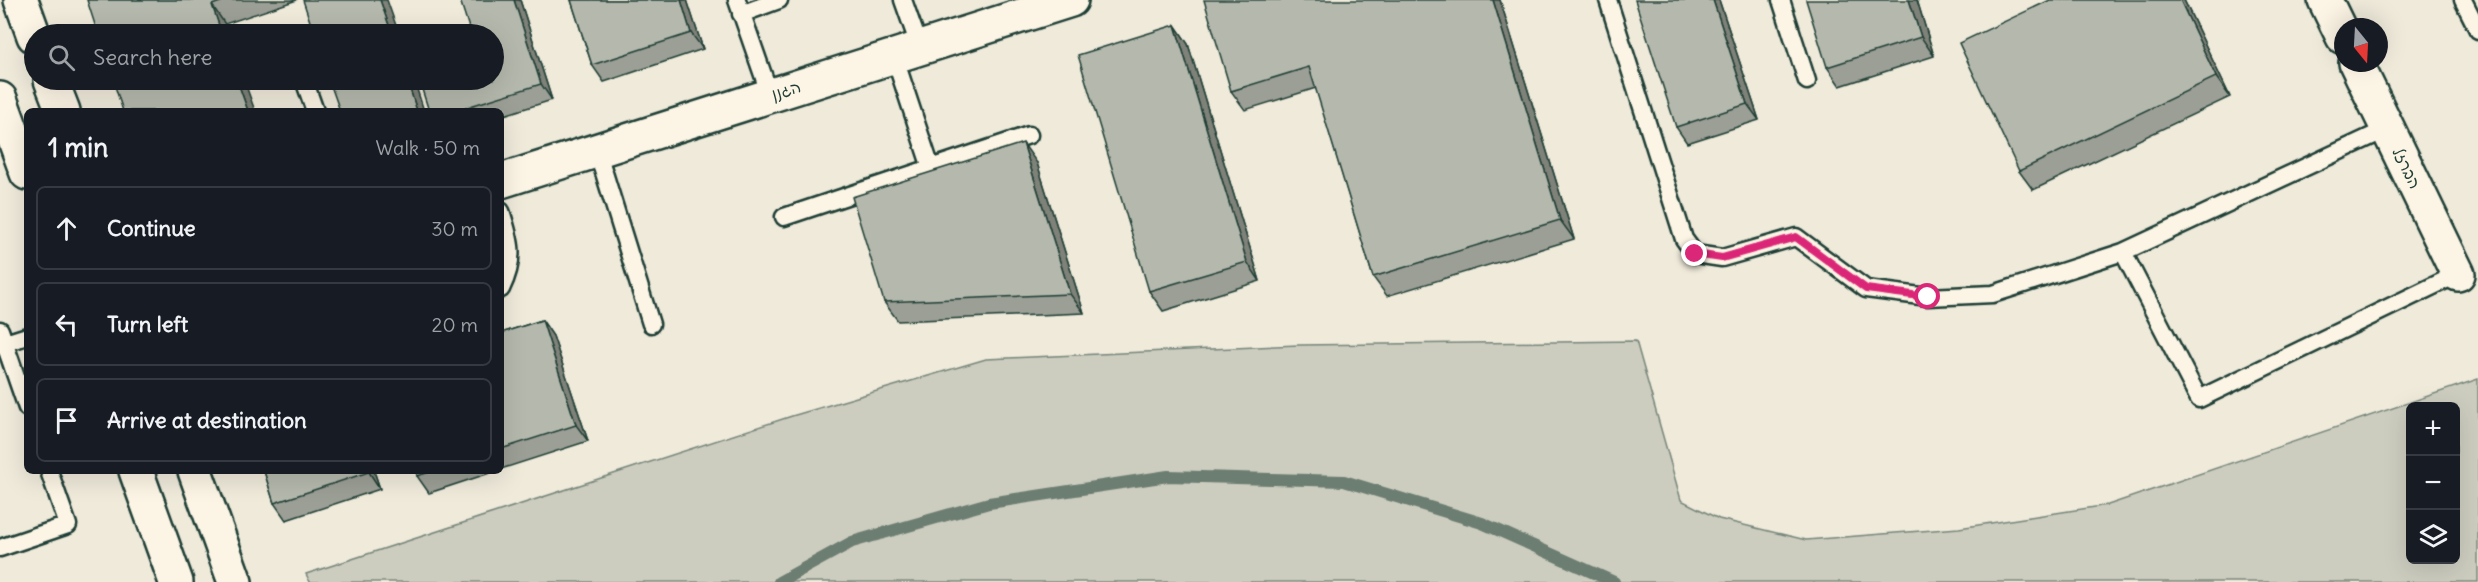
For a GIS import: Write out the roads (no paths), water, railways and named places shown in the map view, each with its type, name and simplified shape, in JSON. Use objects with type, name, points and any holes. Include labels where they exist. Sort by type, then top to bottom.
[{"type":"street","points":[[21,0],[30,24]]},
{"type":"street","name":"הגנן","points":[[504,180],[1071,0]]},
{"type":"street","points":[[2325,0],[2334,18]]},
{"type":"street","name":"הברזל","points":[[2360,72],[2458,274]]},
{"type":"street","points":[[55,90],[62,108]]},
{"type":"street","points":[[0,99],[24,165]]},
{"type":"street","points":[[137,474],[176,582]]},
{"type":"street","points":[[196,474],[235,582]]},
{"type":"lane","points":[[770,96],[739,7],[779,0]]},
{"type":"lane","points":[[903,0],[907,52],[931,168]]},
{"type":"lane","points":[[1608,0],[1684,239],[1695,254],[1722,258],[1796,237],[1866,289],[1928,297],[1993,294],[2123,252],[2388,129]]},
{"type":"lane","points":[[1781,0],[1807,81]]},
{"type":"lane","points":[[2463,0],[2478,30]]},
{"type":"lane","points":[[308,90],[314,108]]},
{"type":"lane","points":[[784,217],[1029,135]]},
{"type":"lane","points":[[597,150],[651,324]]},
{"type":"lane","points":[[504,220],[511,241],[511,269],[504,283]]},
{"type":"lane","points":[[2123,252],[2199,399],[2458,274]]},
{"type":"lane","points":[[24,336],[2,337],[24,399]]},
{"type":"lane","points":[[0,548],[68,525],[50,474]]},
{"type":"waterway","points":[[779,582],[852,542],[989,503],[1168,476],[1344,481],[1482,523],[1614,582]]}]
